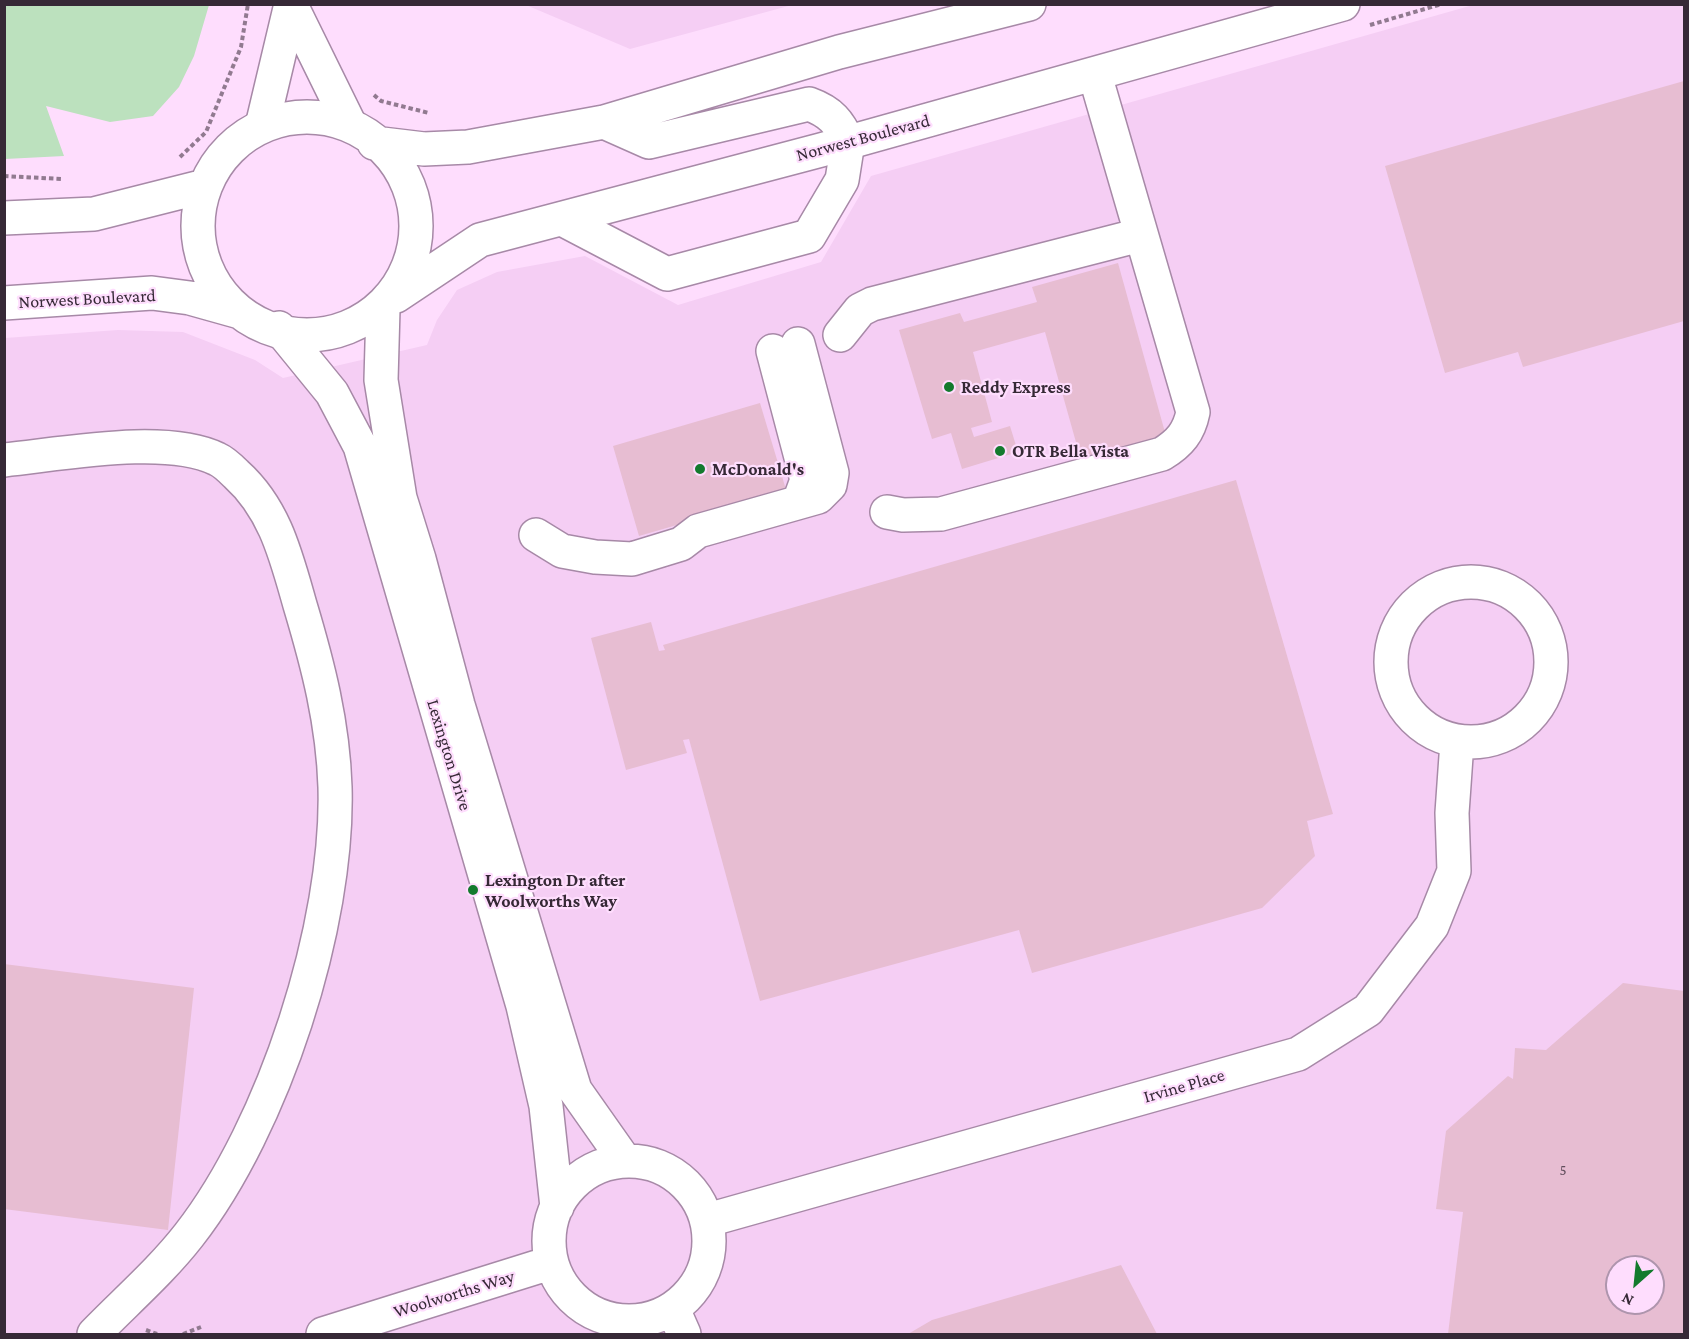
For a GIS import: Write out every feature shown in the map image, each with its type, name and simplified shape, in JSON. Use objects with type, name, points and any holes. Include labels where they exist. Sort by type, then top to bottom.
[{"type":"street","points":[[240,312],[226,300],[211,279],[198,250],[199,208],[214,166],[230,147],[262,126],[290,120],[322,119],[362,134],[424,149],[468,147],[604,122],[838,52],[1029,4]]},
{"type":"street","points":[[262,126],[291,5]]},
{"type":"street","points":[[291,5],[362,134],[396,161],[416,202],[417,240],[406,278],[389,303]]},
{"type":"street","name":"Norwest Boulevard","points":[[4,303],[152,293],[190,298],[240,312],[279,328],[295,331],[335,329],[389,303],[480,240],[1095,75],[1353,16]]},
{"type":"street","points":[[887,512],[910,516],[941,514],[1162,454],[1176,446],[1186,435],[1193,412],[1095,75]]},
{"type":"street","points":[[562,219],[666,274],[809,236],[842,180],[848,142],[841,125],[827,110],[809,104],[649,142],[604,122]]},
{"type":"street","points":[[4,218],[94,214],[205,186]]},
{"type":"street","points":[[840,335],[860,310],[872,304],[1140,235]]},
{"type":"street","name":"Lexington Drive","points":[[389,303],[381,380],[396,476],[458,705],[575,1090],[625,1161]]},
{"type":"street","name":"Lexington Drive","points":[[279,328],[332,393],[360,446],[523,1006],[546,1106],[557,1207]]},
{"type":"street","points":[[536,535],[562,550],[595,557],[632,559],[681,544],[698,531],[818,497],[825,491],[832,473],[786,347]]},
{"type":"street","points":[[4,460],[150,446],[188,448],[220,460],[264,504],[280,537],[327,700],[335,788],[332,853],[320,934],[294,1026],[254,1125],[212,1200],[166,1263],[94,1335]]},
{"type":"street","points":[[1453,583],[1493,585],[1513,593],[1534,612],[1545,629],[1550,644],[1551,662],[1548,689],[1539,706],[1520,727],[1502,737],[1485,742],[1457,742],[1429,732],[1403,707],[1392,683],[1390,654],[1395,633],[1409,609],[1432,591],[1453,583]]},
{"type":"street","name":"Irvine Place","points":[[708,1220],[1298,1054],[1368,1010],[1432,926],[1454,871],[1452,813],[1457,742]]},
{"type":"street","points":[[625,1161],[657,1166],[685,1183],[700,1200],[708,1220],[710,1237],[706,1265],[678,1322],[607,1319],[571,1299],[550,1263],[549,1226],[557,1207],[564,1191],[578,1176],[625,1161]]},
{"type":"street","name":"Woolworths Way","points":[[323,1335],[550,1263]]},
{"type":"path","points":[[178,158],[206,132],[241,47],[248,4]]},
{"type":"path","points":[[1353,16],[1442,4]]},
{"type":"path","points":[[236,60],[279,56]]},
{"type":"path","points":[[372,93],[381,101],[434,114]]},
{"type":"path","points":[[4,176],[63,179]]},
{"type":"path","points":[[183,1335],[201,1327]]},
{"type":"shaded area","points":[[526,4],[792,5],[630,49]]},
{"type":"shaded area","points":[[1473,5],[1684,5],[1684,1334],[5,1334],[5,338],[118,330],[183,332],[255,360],[283,378],[427,345],[437,320],[457,290],[497,272],[585,256],[678,305],[821,262],[871,176]]},
{"type":"green space","points":[[4,5],[209,5],[194,56],[179,87],[153,116],[110,122],[46,106],[64,156],[5,159]]},
{"type":"building","points":[[1684,81],[1684,321],[1523,367],[1518,352],[1445,373],[1385,166]]},
{"type":"building","points":[[1118,263],[1166,436],[1081,460],[1045,332],[973,352],[992,422],[971,428],[974,437],[1010,426],[1018,452],[962,469],[951,433],[932,439],[899,330],[960,313],[964,322],[1037,302],[1032,287]]},
{"type":"building","name":"McDonald's","points":[[760,403],[787,493],[639,536],[613,446]]},
{"type":"building","points":[[1236,480],[1333,814],[1307,821],[1315,856],[1262,908],[1032,973],[1019,930],[760,1001],[689,739],[683,740],[687,753],[626,770],[591,638],[651,622],[659,651],[665,650],[663,645]]},
{"type":"building","points":[[4,964],[194,988],[168,1230],[4,1209]]},
{"type":"building","points":[[1623,983],[1684,991],[1684,1334],[1448,1334],[1463,1212],[1436,1209],[1446,1131],[1508,1076],[1513,1079],[1515,1048],[1546,1050]]},
{"type":"building","points":[[1121,1265],[1157,1334],[908,1334],[932,1320]]},
{"type":"place","name":"Reddy Express","points":[[949,387]]},
{"type":"place","name":"OTR Bella Vista","points":[[1000,451]]},
{"type":"place","name":"McDonald's","points":[[700,469]]},
{"type":"place","name":"Lexington Dr after Woolworths Way","points":[[473,890]]}]
